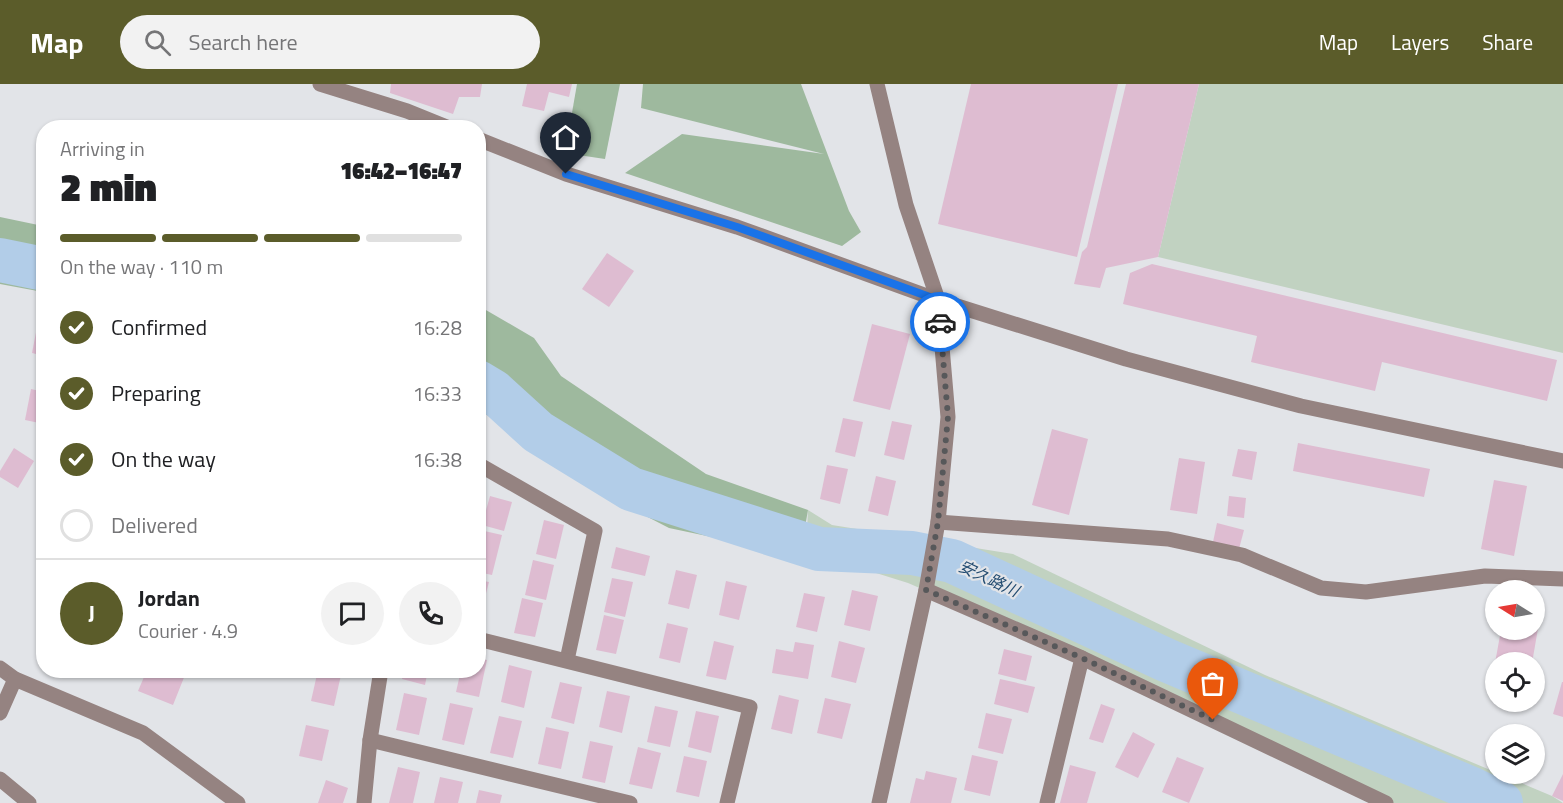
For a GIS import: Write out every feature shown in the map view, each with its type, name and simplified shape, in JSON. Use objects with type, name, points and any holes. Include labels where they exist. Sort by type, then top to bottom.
[{"type":"street","points":[[320,84],[429,120]]},
{"type":"street","points":[[877,84],[906,205],[938,300],[948,417],[937,529],[879,803]]},
{"type":"street","points":[[486,142],[566,174],[737,227],[938,300],[1125,359],[1301,406],[1563,461]]},
{"type":"street","points":[[486,469],[595,531],[567,660]]},
{"type":"street","points":[[937,529],[1168,538],[1242,555],[1321,588],[1366,592],[1485,576],[1563,579]]},
{"type":"street","points":[[927,583],[1386,803]]},
{"type":"street","points":[[486,641],[750,707],[727,803]]},
{"type":"street","points":[[1047,803],[1082,658]]},
{"type":"street","points":[[0,668],[15,679],[143,733],[238,803]]},
{"type":"street","points":[[364,803],[370,740],[380,678]]},
{"type":"street","points":[[0,713],[15,679]]},
{"type":"street","points":[[370,740],[630,803]]},
{"type":"street","points":[[0,779],[29,803]]},
{"type":"green space","points":[[577,84],[620,84],[605,159],[565,153]]},
{"type":"green space","points":[[643,84],[801,84],[849,211],[861,232],[842,246],[625,173],[682,134],[824,154],[641,108]]},
{"type":"green space","points":[[1199,84],[1563,84],[1563,353],[1158,257]]},
{"type":"green space","points":[[0,217],[36,225],[36,291],[0,284]]},
{"type":"green space","points":[[486,310],[534,338],[561,376],[706,474],[808,510],[805,527],[806,551],[759,547],[669,528],[576,480],[486,414]]},
{"type":"green space","points":[[808,510],[832,525],[1013,554],[1265,675],[1485,768],[1485,784],[1524,784],[1563,803],[1393,803],[1008,626],[908,583],[806,551]]},
{"type":"building","points":[[391,84],[482,84],[480,97],[459,97],[453,114],[390,93]]},
{"type":"building","points":[[527,84],[572,84],[569,97],[549,92],[544,111],[522,106]]},
{"type":"building","points":[[971,84],[1118,84],[1077,257],[938,224]]},
{"type":"building","points":[[1126,84],[1199,84],[1158,257],[1106,268],[1100,288],[1074,284],[1082,252],[1087,247]]},
{"type":"building","points":[[607,253],[634,271],[609,307],[582,289]]},
{"type":"building","points":[[1152,264],[1557,360],[1547,401],[1382,362],[1375,391],[1251,362],[1257,336],[1123,304],[1130,273]]},
{"type":"building","points":[[872,324],[910,334],[890,410],[853,401]]},
{"type":"building","points":[[36,332],[36,354],[32,353]]},
{"type":"building","points":[[31,389],[36,390],[36,422],[25,420]]},
{"type":"building","points":[[843,418],[863,422],[855,457],[835,452]]},
{"type":"building","points":[[892,421],[912,425],[904,460],[884,455]]},
{"type":"building","points":[[1052,429],[1088,439],[1069,515],[1032,505]]},
{"type":"building","points":[[1298,443],[1430,469],[1424,497],[1293,471]]},
{"type":"building","points":[[14,448],[34,461],[18,488],[0,477],[0,471]]},
{"type":"building","points":[[1238,449],[1257,452],[1252,480],[1232,476]]},
{"type":"building","points":[[1179,458],[1205,462],[1197,514],[1170,510]]},
{"type":"building","points":[[827,465],[848,469],[840,504],[820,499]]},
{"type":"building","points":[[876,476],[896,481],[888,516],[868,511]]},
{"type":"building","points":[[1494,480],[1527,486],[1514,556],[1481,549]]},
{"type":"building","points":[[490,496],[512,502],[504,531],[486,526],[486,510]]},
{"type":"building","points":[[1229,496],[1246,498],[1244,518],[1227,516]]},
{"type":"building","points":[[544,520],[564,525],[556,559],[536,554]]},
{"type":"building","points":[[1217,523],[1244,530],[1239,549],[1213,542]]},
{"type":"building","points":[[486,531],[502,535],[492,575],[486,574]]},
{"type":"building","points":[[616,547],[650,556],[645,576],[611,568]]},
{"type":"building","points":[[533,560],[554,565],[546,600],[525,595]]},
{"type":"building","points":[[676,570],[697,575],[689,609],[668,604]]},
{"type":"building","points":[[612,578],[633,582],[625,617],[604,612]]},
{"type":"building","points":[[726,581],[747,586],[739,620],[719,615]]},
{"type":"building","points":[[852,590],[878,596],[870,631],[844,625]]},
{"type":"building","points":[[804,593],[825,597],[817,632],[796,627]]},
{"type":"building","points":[[522,598],[543,603],[535,637],[514,633]]},
{"type":"building","points":[[604,615],[624,620],[616,654],[596,650]]},
{"type":"building","points":[[667,623],[688,628],[680,663],[659,658]]},
{"type":"building","points":[[1499,640],[1536,640],[1534,652],[1497,652]]},
{"type":"building","points":[[714,641],[734,646],[726,680],[706,676]]},
{"type":"building","points":[[839,641],[865,648],[856,683],[831,677]]},
{"type":"building","points":[[795,642],[814,645],[808,679],[772,673],[776,649],[793,652]]},
{"type":"building","points":[[1004,649],[1032,656],[1026,681],[998,674]]},
{"type":"building","points":[[509,665],[532,671],[524,708],[501,702]]},
{"type":"building","points":[[144,678],[184,678],[173,705],[138,691]]},
{"type":"building","points":[[316,678],[340,678],[334,706],[311,701]]},
{"type":"building","points":[[402,678],[426,678],[425,685]]},
{"type":"building","points":[[459,678],[483,678],[479,697],[456,692]]},
{"type":"building","points":[[1000,679],[1035,687],[1028,713],[994,704]]},
{"type":"building","points":[[560,682],[582,687],[574,724],[551,718]]},
{"type":"building","points":[[1563,682],[1563,717],[1553,714]]},
{"type":"building","points":[[607,691],[630,696],[622,733],[599,727]]},
{"type":"building","points":[[404,693],[427,698],[419,735],[396,730]]},
{"type":"building","points":[[779,695],[799,700],[792,734],[771,729]]},
{"type":"building","points":[[825,698],[851,704],[842,739],[817,733]]},
{"type":"building","points":[[450,703],[473,708],[464,745],[442,740]]},
{"type":"building","points":[[1101,704],[1115,709],[1103,743],[1089,739]]},
{"type":"building","points":[[655,706],[678,711],[670,747],[647,742]]},
{"type":"building","points":[[696,711],[719,716],[711,753],[688,747]]},
{"type":"building","points":[[986,713],[1012,719],[1003,754],[978,748]]},
{"type":"building","points":[[499,716],[522,721],[513,758],[490,753]]},
{"type":"building","points":[[306,725],[329,730],[322,761],[299,756]]},
{"type":"building","points":[[546,727],[569,732],[561,769],[538,764]]},
{"type":"building","points":[[1133,732],[1155,744],[1138,778],[1115,767]]},
{"type":"building","points":[[590,741],[613,746],[605,783],[582,778]]},
{"type":"building","points":[[638,747],[661,753],[652,789],[629,784]]},
{"type":"building","points":[[972,755],[998,761],[990,796],[964,790]]},
{"type":"building","points":[[684,756],[707,761],[699,797],[676,792]]},
{"type":"building","points":[[1177,757],[1204,768],[1189,803],[1162,792]]},
{"type":"building","points":[[1070,765],[1096,772],[1087,803],[1060,803]]},
{"type":"building","points":[[398,767],[420,772],[413,803],[389,803]]},
{"type":"building","points":[[926,771],[957,778],[951,803],[910,803],[916,778],[924,780]]},
{"type":"building","points":[[1563,774],[1563,801],[1552,796]]},
{"type":"building","points":[[440,777],[463,782],[458,803],[434,803]]},
{"type":"building","points":[[326,780],[348,788],[343,803],[318,803]]},
{"type":"building","points":[[479,790],[502,795],[500,803],[476,803]]},
{"type":"waterway","name":"安久路川","points":[[0,260],[36,267]]},
{"type":"waterway","name":"安久路川","points":[[486,387],[538,432],[631,489],[819,549],[912,553],[952,561],[1166,660],[1501,803]]},
{"type":"way so far","points":[[940,322],[948,417],[938,522],[926,590],[1082,658],[1213,720]]},
{"type":"route","points":[[566,174],[737,227],[938,300],[940,322]]}]
